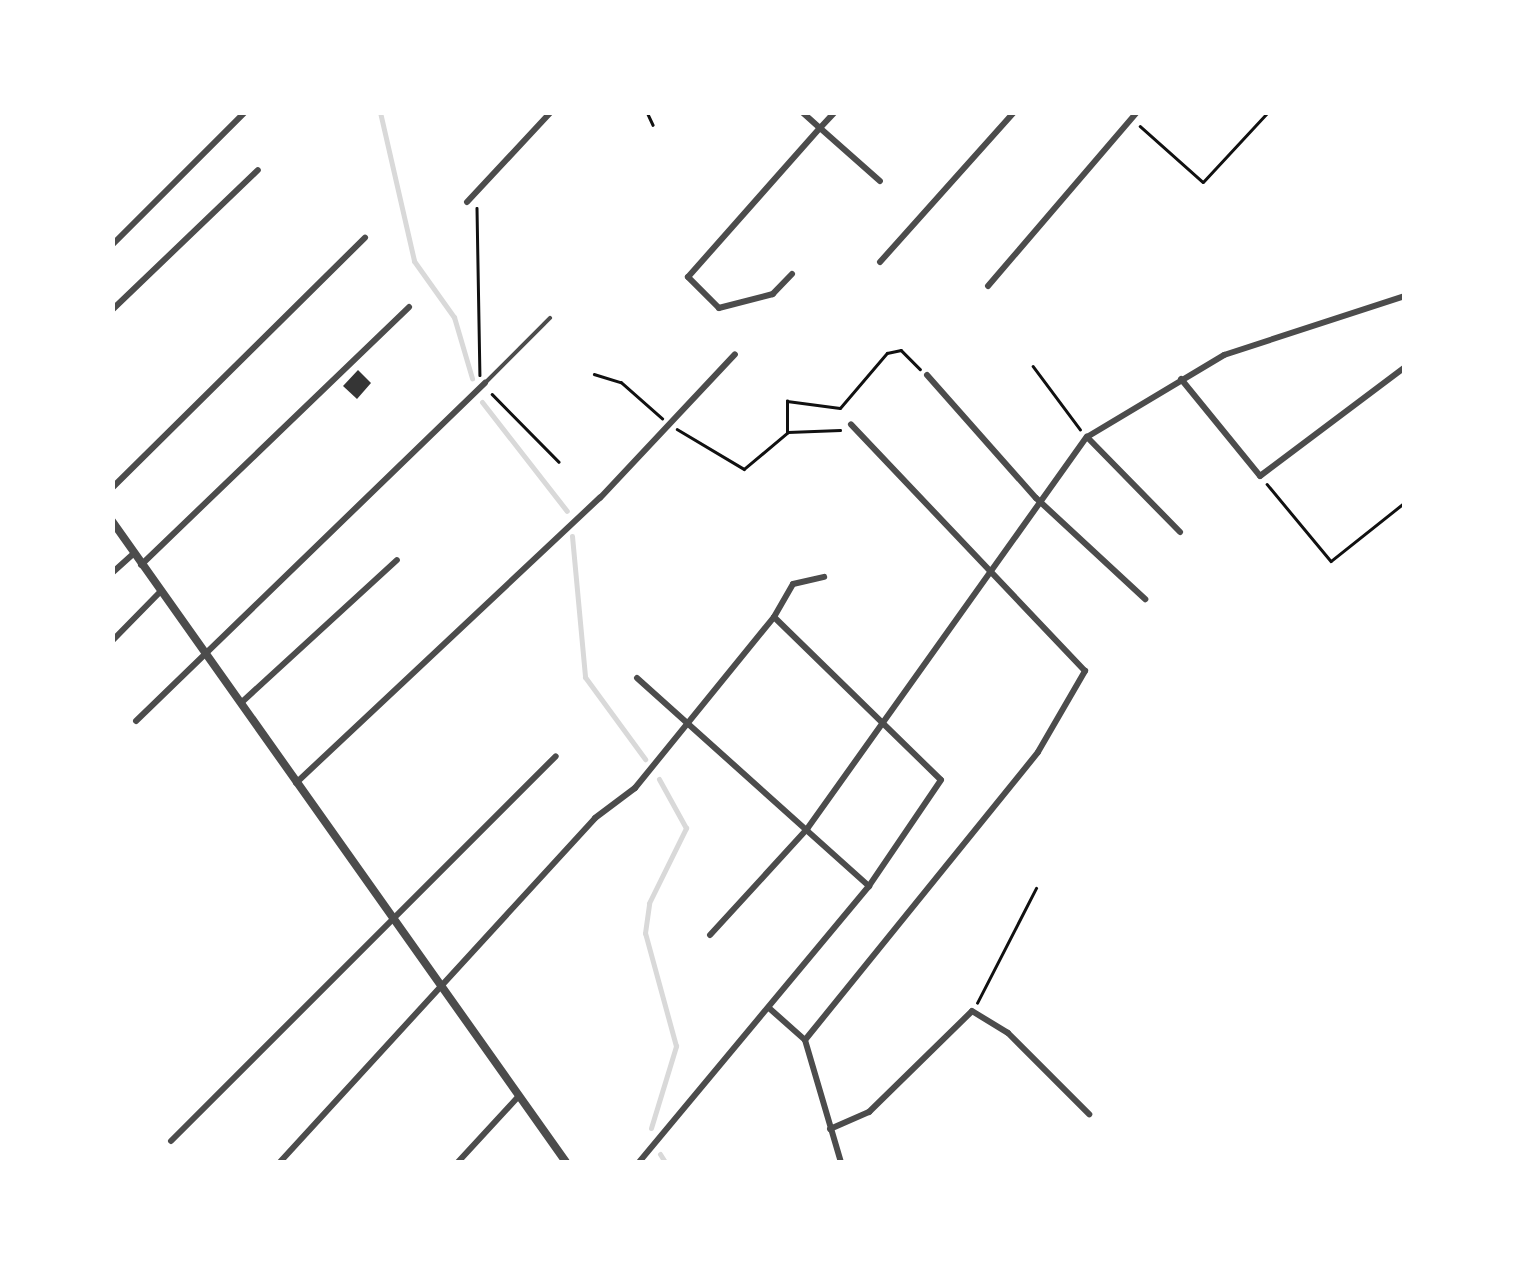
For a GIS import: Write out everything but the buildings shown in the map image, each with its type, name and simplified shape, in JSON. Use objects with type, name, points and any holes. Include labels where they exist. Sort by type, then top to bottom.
[{"type":"street","points":[[112,245],[245,112]]},
{"type":"street","points":[[467,202],[551,112]]},
{"type":"street","points":[[802,112],[880,181]]},
{"type":"street","points":[[792,274],[773,294],[719,308],[688,277],[835,112]]},
{"type":"street","points":[[880,262],[1014,112]]},
{"type":"street","points":[[988,286],[1131,115]]},
{"type":"street","points":[[112,310],[258,170]]},
{"type":"street","points":[[112,488],[365,238]]},
{"type":"street","points":[[710,935],[808,829],[886,724],[992,570],[1036,498],[1087,437],[1224,355],[1404,296]]},
{"type":"street","points":[[141,565],[409,307]]},
{"type":"street","points":[[296,783],[670,424],[735,354]]},
{"type":"street","points":[[1181,379],[1260,476],[1404,368]]},
{"type":"street","points":[[927,375],[1036,498],[1145,599]]},
{"type":"street","points":[[136,721],[210,654],[484,383]]},
{"type":"street","points":[[805,1040],[1038,752],[1085,671],[851,424]]},
{"type":"street","points":[[1087,437],[1180,532]]},
{"type":"street","points":[[112,521],[210,654],[296,783],[394,915],[566,1162]]},
{"type":"street","points":[[112,573],[133,554]]},
{"type":"street","points":[[242,702],[397,560]]},
{"type":"street","points":[[280,1162],[688,728],[774,617],[793,584],[824,577]]},
{"type":"street","points":[[112,641],[161,591]]},
{"type":"street","points":[[639,1162],[869,886],[942,780],[774,617]]},
{"type":"street","points":[[637,678],[688,728],[869,886]]},
{"type":"street","points":[[171,1140],[556,756]]},
{"type":"street","points":[[769,1008],[805,1040],[841,1162]]},
{"type":"street","points":[[830,1129],[869,1112],[972,1011],[1089,1114]]},
{"type":"street","points":[[458,1162],[518,1097]]},
{"type":"lane","points":[[484,383],[550,318]]},
{"type":"path","points":[[647,112],[653,125]]},
{"type":"path","points":[[1131,115],[1203,182],[1268,112]]},
{"type":"path","points":[[476,192],[484,383],[559,462]]},
{"type":"path","points":[[787,432],[786,401],[840,408],[887,353],[901,350],[927,375]]},
{"type":"path","points":[[1033,366],[1087,437]]},
{"type":"path","points":[[594,374],[621,382],[670,424],[744,469],[787,432],[864,437]]},
{"type":"path","points":[[1260,476],[1330,561],[1404,503]]},
{"type":"path","points":[[972,1011],[1036,888]]},
{"type":"waterway","points":[[380,112],[414,261],[454,317],[472,378]]},
{"type":"waterway","points":[[482,402],[567,511]]},
{"type":"waterway","points":[[572,536],[585,677],[645,759]]},
{"type":"waterway","points":[[651,1128],[676,1046],[645,933],[649,903],[686,828],[659,779]]},
{"type":"waterway","points":[[660,1154],[665,1162]]}]
